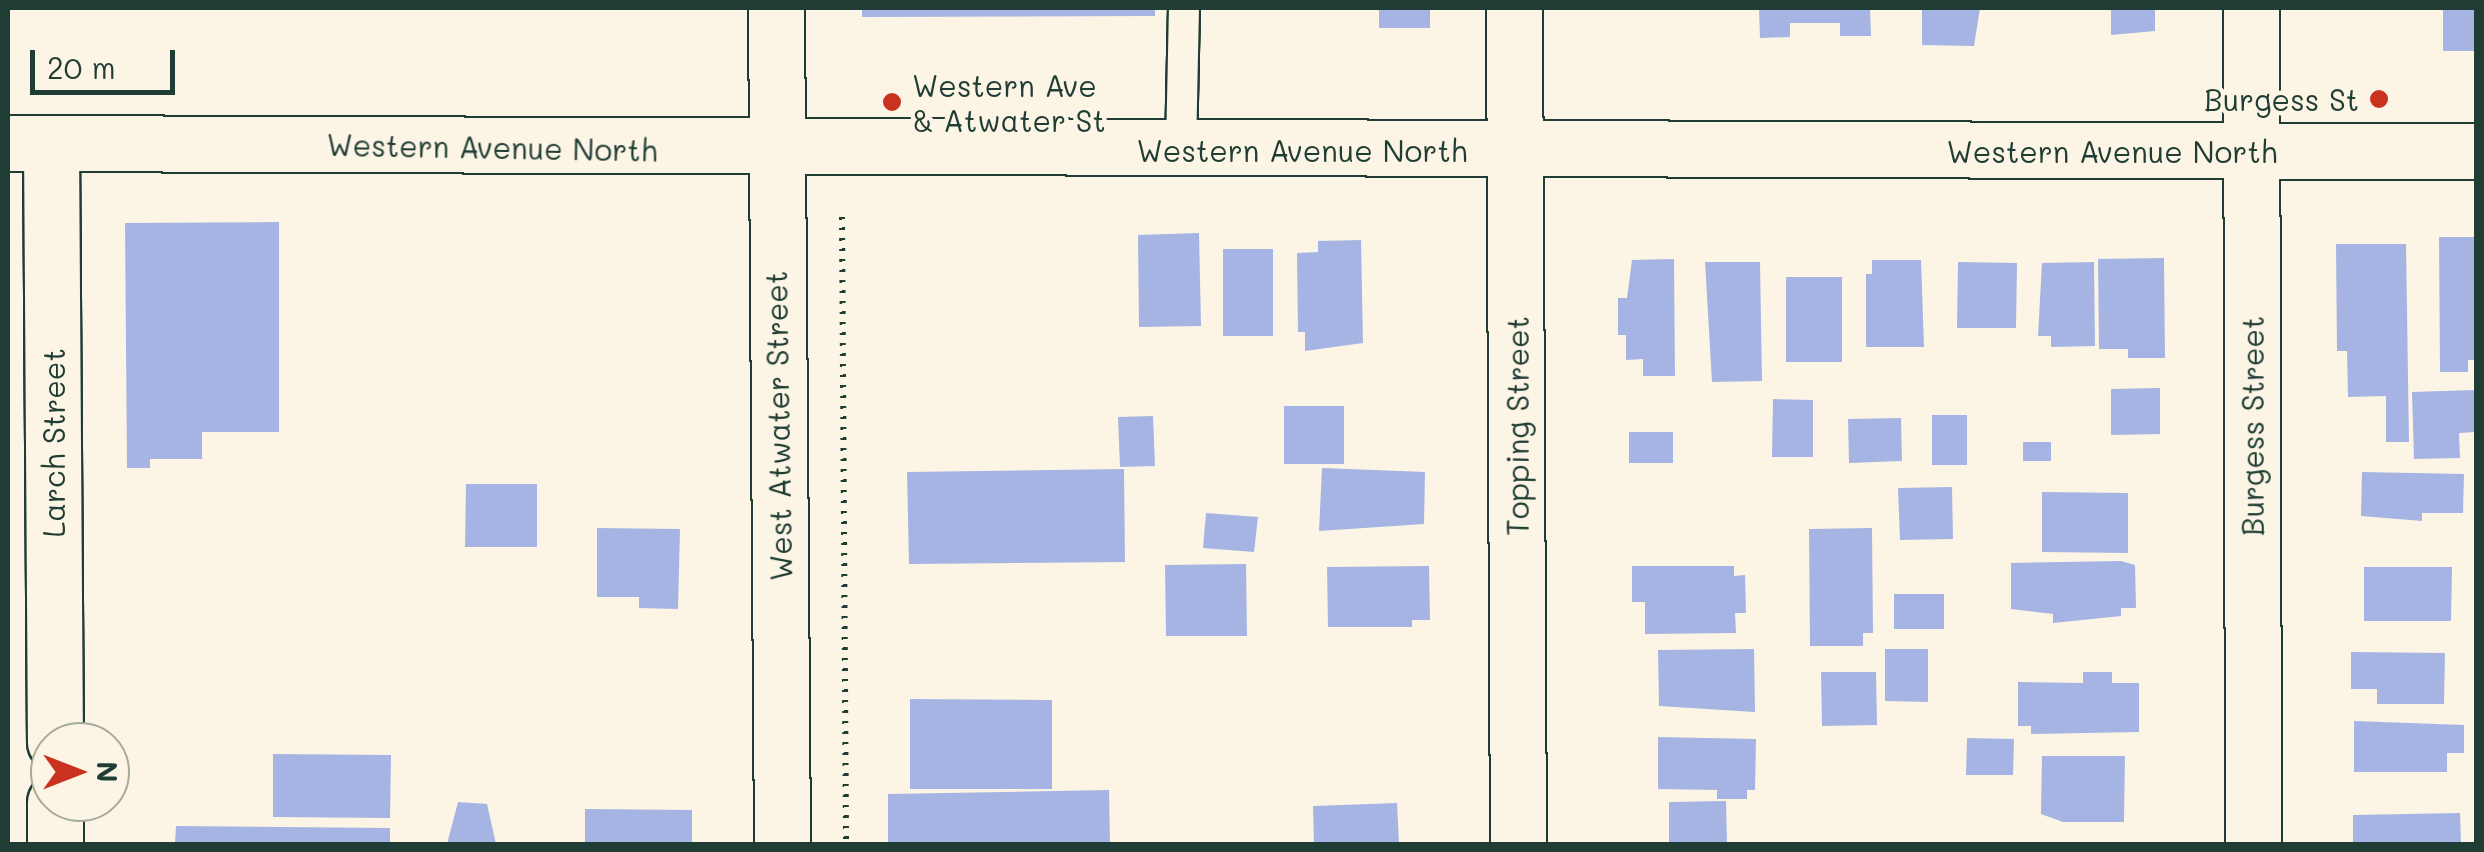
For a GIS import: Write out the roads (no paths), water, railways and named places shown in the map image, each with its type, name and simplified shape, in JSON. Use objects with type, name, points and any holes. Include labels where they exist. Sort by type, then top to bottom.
[{"type":"street","name":"West Atwater Street","points":[[776,8],[782,844]]},
{"type":"street","name":"Topping Street","points":[[1514,8],[1518,844]]},
{"type":"street","name":"Burgess Street","points":[[2251,8],[2254,844]]},
{"type":"street","name":"Western Avenue North","points":[[30,143],[775,149],[2476,152]]},
{"type":"street","name":"Larch Street","points":[[30,143],[53,722]]},
{"type":"lane","points":[[1181,150],[1184,8]]},
{"type":"place","name":"Burgess St","points":[[2379,99]]},
{"type":"place","name":"Western Ave & Atwater St","points":[[892,102]]}]
